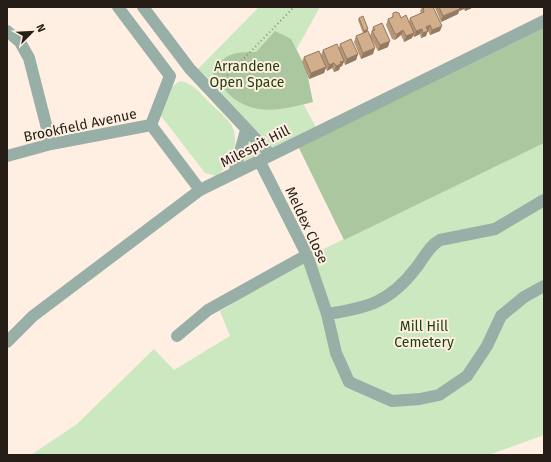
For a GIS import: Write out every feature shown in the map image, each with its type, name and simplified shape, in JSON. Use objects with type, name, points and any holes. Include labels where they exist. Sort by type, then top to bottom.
[{"type":"street","points":[[118,7],[170,76]]},
{"type":"street","name":"Meldex Close","points":[[143,7],[190,69],[246,130],[265,157],[307,255],[325,309],[336,353],[349,382],[392,401],[420,400],[439,395],[467,376],[487,346],[501,316],[524,297],[544,286]]},
{"type":"street","name":"Milespit Hill","points":[[7,342],[33,316],[200,190],[544,21]]},
{"type":"street","points":[[7,31],[20,42],[29,58],[51,144]]},
{"type":"street","points":[[151,125],[170,76],[190,69]]},
{"type":"street","name":"Brookfield Avenue","points":[[7,156],[51,144],[151,125],[200,190]]},
{"type":"street","points":[[234,173],[246,130]]},
{"type":"street","points":[[325,309],[353,310],[386,298],[414,271],[434,243],[440,240],[495,228],[544,200]]},
{"type":"street","points":[[177,336],[208,310],[307,255]]},
{"type":"path","points":[[211,92],[294,7]]},
{"type":"green space","name":"Arrandene Open Space","points":[[259,7],[320,7],[285,70],[318,131],[271,154],[193,74]]},
{"type":"green space","points":[[544,21],[544,143],[344,240],[296,142]]},
{"type":"green space","points":[[275,31],[291,39],[306,68],[313,102],[272,110],[253,108],[233,98],[224,89],[212,72],[226,57],[241,52],[256,52]]},
{"type":"green space","points":[[181,81],[186,82],[196,89],[225,117],[233,130],[235,144],[233,151],[227,165],[217,176],[205,173],[161,116],[166,95],[172,87]]},
{"type":"green space","points":[[250,139],[263,151],[243,163]]},
{"type":"green space","name":"Mill Hill Cemetery","points":[[544,143],[544,435],[489,455],[31,455],[77,424],[154,349],[174,370],[230,336],[220,311],[313,254]]},
{"type":"building","points":[[423,7],[433,7],[442,26],[432,30],[430,25],[426,27],[428,31],[423,33],[422,29],[416,31],[410,18],[424,12]]},
{"type":"building","points":[[439,7],[459,7],[460,9],[443,16]]},
{"type":"building","points":[[393,13],[399,13],[401,18],[406,15],[414,33],[406,36],[403,30],[395,34],[388,19],[393,17]]},
{"type":"building","points":[[363,16],[368,29],[364,31],[359,18]]},
{"type":"building","points":[[382,23],[390,41],[380,45],[372,31],[375,30],[373,27]]},
{"type":"building","points":[[368,31],[375,48],[363,53],[356,36]]},
{"type":"building","points":[[351,39],[358,54],[347,59],[340,44]]},
{"type":"building","points":[[337,44],[344,61],[340,62],[341,64],[336,66],[334,63],[329,65],[323,50]]},
{"type":"building","points":[[319,51],[326,67],[311,73],[304,57]]}]
